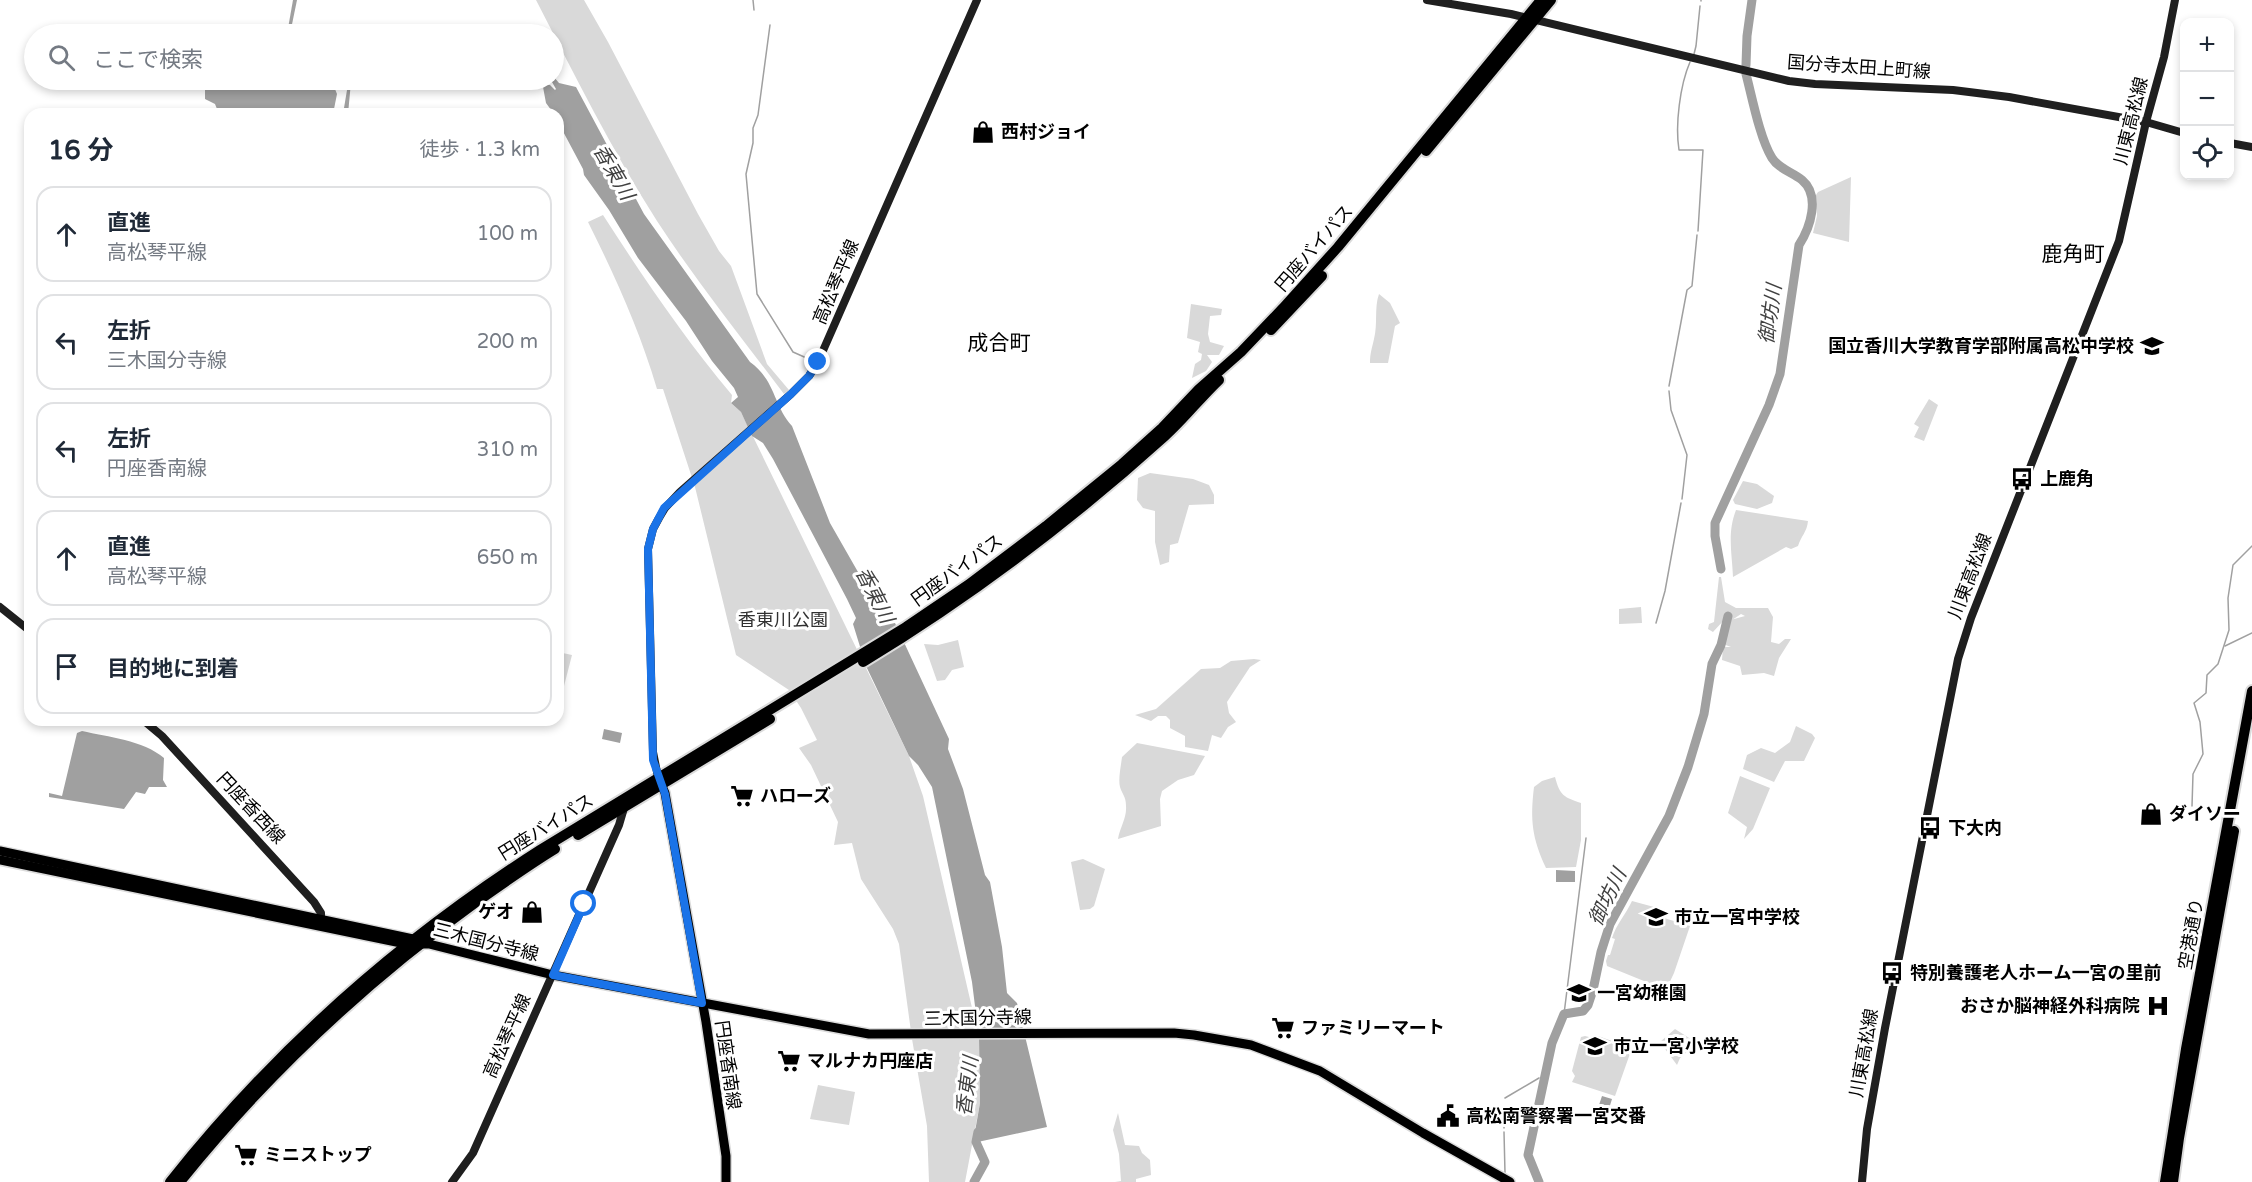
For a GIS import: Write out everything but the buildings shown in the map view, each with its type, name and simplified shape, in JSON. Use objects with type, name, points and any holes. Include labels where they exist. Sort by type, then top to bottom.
[{"type":"highway","name":"円座バイパス","points":[[1531,19],[1541,0]]},
{"type":"highway","name":"円座バイパス","points":[[170,1182],[265,1073],[317,1022],[413,942],[623,804],[908,631],[1122,464],[1162,428],[1199,389],[1241,352],[1338,247],[1531,19],[1551,0]]},
{"type":"highway","name":"空港通り","points":[[2165,1182],[2182,1071],[2252,692]]},
{"type":"highway","name":"空港通り","points":[[2173,1182],[2252,731]]},
{"type":"highway","name":"円座バイパス","points":[[180,1182],[270,1078],[413,942]]},
{"type":"main road","name":"高松琴平線","points":[[660,781],[653,752],[648,549],[653,529],[664,508],[791,394],[809,376],[818,362],[977,0]]},
{"type":"main road","name":"国分寺太田上町線","points":[[1427,0],[1531,19],[1789,81],[1961,91],[2018,98],[2146,122],[2180,132]]},
{"type":"main road","name":"川東高松線","points":[[1862,1182],[1867,1129],[1885,1029],[1958,659],[1971,618],[2119,241],[2146,122],[2164,57],[2175,0]]},
{"type":"main road","points":[[2234,143],[2252,147]]},
{"type":"main road","points":[[0,607],[24,626]]},
{"type":"main road","name":"円座香西線","points":[[149,726],[176,751],[314,902],[321,913],[321,921]]},
{"type":"main road","name":"円座香南線","points":[[660,781],[702,1003],[726,1156],[726,1182]]},
{"type":"main road","name":"高松琴平線","points":[[452,1182],[473,1153],[619,825],[623,804]]},
{"type":"main road","name":"三木国分寺線","points":[[0,851],[321,921],[553,975],[846,1032],[910,1036],[1174,1033],[1251,1045],[1320,1071],[1510,1182]]},
{"type":"main road","name":"三木国分寺線","points":[[0,860],[321,921]]},
{"type":"green space","points":[[536,0],[584,0],[698,214],[719,251],[731,266],[767,364],[789,390],[784,394],[703,287],[657,221],[609,139],[564,55],[564,24],[548,24]]},
{"type":"green space","points":[[1851,177],[1849,242],[1813,233],[1817,216],[1816,195],[1818,192]]},
{"type":"green space","name":"香東川公園","points":[[603,215],[664,307],[732,395],[731,403],[741,412],[909,756],[923,796],[979,1038],[980,1103],[965,1182],[929,1182],[927,1126],[899,944],[893,929],[861,879],[852,843],[834,845],[838,822],[811,765],[799,748],[817,740],[801,708],[789,690],[736,655],[695,487],[663,389],[657,389],[626,304],[588,222]]},
{"type":"green space","points":[[1379,294],[1390,303],[1400,323],[1395,326],[1388,363],[1370,363],[1375,333]]},
{"type":"green space","points":[[1191,304],[1222,309],[1221,315],[1210,316],[1208,334],[1210,342],[1224,346],[1219,355],[1207,355],[1212,362],[1206,371],[1192,378],[1195,364],[1201,360],[1202,354],[1198,352],[1200,342],[1187,338]]},
{"type":"green space","points":[[1929,399],[1938,405],[1924,441],[1914,437],[1919,427],[1914,424]]},
{"type":"green space","points":[[1150,473],[1193,479],[1209,485],[1214,495],[1214,504],[1189,505],[1178,543],[1170,545],[1169,562],[1160,565],[1155,542],[1155,511],[1143,508],[1137,500],[1138,478]]},
{"type":"green space","points":[[1743,481],[1757,484],[1774,496],[1772,503],[1757,509],[1735,504],[1733,500]]},
{"type":"green space","points":[[1736,510],[1808,521],[1798,546],[1791,549],[1786,547],[1733,577],[1731,535]]},
{"type":"green space","points":[[1719,577],[1721,577],[1725,602],[1736,608],[1768,608],[1773,617],[1771,642],[1779,644],[1785,639],[1791,639],[1779,658],[1774,676],[1764,673],[1742,675],[1740,666],[1722,660],[1723,647],[1731,647],[1723,644],[1727,621],[1731,620],[1724,620],[1713,632],[1708,629],[1709,624],[1714,622]]},
{"type":"green space","points":[[1641,607],[1642,623],[1619,624],[1619,609]]},
{"type":"green space","points":[[958,640],[964,667],[952,670],[945,680],[937,681],[924,644],[938,645]]},
{"type":"green space","points":[[564,653],[572,655],[564,686]]},
{"type":"green space","points":[[1261,660],[1250,667],[1227,702],[1229,713],[1236,722],[1228,727],[1221,738],[1212,735],[1208,751],[1185,747],[1185,736],[1170,728],[1170,720],[1166,716],[1158,716],[1151,721],[1135,715],[1156,709],[1201,669],[1220,668],[1231,661]]},
{"type":"green space","points":[[1796,726],[1815,738],[1804,761],[1785,761],[1774,782],[1743,769],[1747,755],[1761,748],[1775,753],[1790,742]]},
{"type":"green space","points":[[1137,743],[1205,756],[1194,775],[1178,780],[1162,791],[1161,826],[1118,839],[1126,810],[1119,784],[1122,757]]},
{"type":"green space","points":[[1740,776],[1770,788],[1753,829],[1744,839],[1747,827],[1728,813]]},
{"type":"green space","points":[[1555,777],[1564,795],[1581,803],[1581,840],[1576,867],[1546,868],[1535,838],[1532,819],[1534,787],[1542,781]]},
{"type":"green space","points":[[1083,859],[1105,869],[1094,906],[1080,910],[1071,862]]},
{"type":"green space","points":[[1632,901],[1665,910],[1664,918],[1690,926],[1666,990],[1607,966],[1606,961],[1615,939],[1612,938]]},
{"type":"green space","points":[[1675,1029],[1697,1043],[1680,1058],[1677,1065],[1660,1042]]},
{"type":"green space","points":[[1598,1036],[1632,1048],[1615,1096],[1572,1082],[1575,1076],[1572,1071],[1581,1037],[1597,1039]]},
{"type":"green space","points":[[818,1085],[855,1092],[849,1125],[810,1119]]},
{"type":"green space","points":[[1118,1113],[1125,1145],[1139,1146],[1142,1153],[1150,1160],[1151,1175],[1136,1179],[1136,1182],[1115,1182],[1121,1181],[1119,1154],[1113,1130]]},
{"type":"water","points":[[293,0],[297,0],[292,24],[289,24]]},
{"type":"water","points":[[564,84],[576,87],[644,214],[750,362],[770,385],[781,410],[792,426],[830,523],[882,614],[888,622],[895,623],[949,739],[948,749],[963,789],[985,875],[990,882],[1002,947],[1007,993],[1017,1003],[1047,1127],[973,1143],[980,1103],[979,1038],[972,982],[932,787],[918,765],[909,756],[866,666],[853,624],[856,618],[847,599],[773,459],[763,443],[752,436],[741,412],[731,403],[738,397],[734,388],[638,258],[609,210],[584,175],[564,133],[564,108],[550,108],[546,103],[544,90],[564,90]]},
{"type":"water","points":[[205,90],[335,90],[337,94],[334,108],[217,108],[215,104],[205,99]]},
{"type":"water","points":[[347,90],[350,90],[349,108],[344,108]]},
{"type":"water","points":[[604,729],[622,733],[620,743],[602,739]]},
{"type":"water","points":[[82,731],[125,740],[156,752],[164,758],[163,780],[167,787],[149,787],[145,794],[136,792],[124,809],[49,797],[49,793],[62,796],[77,733]]},
{"type":"water","points":[[1556,870],[1575,871],[1575,882],[1556,882]]},
{"type":"water","points":[[1602,1096],[1612,1099],[1606,1118],[1596,1114]]},
{"type":"waterway","points":[[753,0],[754,10]]},
{"type":"waterway","name":"御坊川","points":[[1746,65],[1752,0]]},
{"type":"waterway","points":[[1694,54],[1700,6]]},
{"type":"waterway","points":[[770,25],[758,115],[753,128],[753,143],[746,174],[757,294],[793,352],[811,360]]},
{"type":"waterway","points":[[1690,62],[1681,93],[1678,140],[1679,150],[1703,150],[1698,231]]},
{"type":"waterway","name":"御坊川","points":[[1721,569],[1715,523],[1769,405],[1780,374],[1799,245],[1807,230],[1812,212],[1808,187],[1802,180],[1778,165],[1768,150],[1746,74]]},
{"type":"waterway","points":[[1669,386],[1687,290],[1692,286],[1697,235]]},
{"type":"waterway","points":[[1669,391],[1671,410],[1687,455],[1682,499]]},
{"type":"waterway","points":[[1656,623],[1665,591],[1681,503]]},
{"type":"waterway","points":[[2192,806],[2193,774],[2203,754],[2200,722],[2194,703],[2206,693],[2207,675],[2218,664],[2229,630],[2228,598],[2233,565],[2252,546]]},
{"type":"waterway","name":"御坊川","points":[[1539,1182],[1528,1155],[1552,1043],[1564,1014],[1583,1011],[1588,1005],[1610,924],[1669,816],[1688,767],[1704,714],[1712,664],[1721,645],[1728,616]]},
{"type":"waterway","points":[[2225,646],[2252,633]]},
{"type":"waterway","points":[[1564,1014],[1586,838]]},
{"type":"waterway","points":[[1505,1098],[1539,1078]]},
{"type":"waterway","points":[[1504,1107],[1504,1128]]},
{"type":"waterway","name":"香東川","points":[[974,1182],[985,1162],[976,1142],[978,1132]]},
{"type":"waterway","points":[[1504,1132],[1505,1173]]},
{"type":"place","name":"西村ジョイ","points":[[983,132]]},
{"type":"place","name":"国立香川大学教育学部附属高松中学校","points":[[2152,346]]},
{"type":"place","name":"上鹿角","points":[[2022,479]]},
{"type":"place","name":"ハローズ","points":[[742,796]]},
{"type":"place","name":"ダイソー","points":[[2151,814]]},
{"type":"place","name":"下大内","points":[[1930,828]]},
{"type":"place","name":"ゲオ","points":[[532,912]]},
{"type":"place","name":"市立一宮中学校","points":[[1656,917]]},
{"type":"place","name":"特別養護老人ホーム一宮の里前","points":[[1892,973]]},
{"type":"place","name":"一宮幼稚園","points":[[1579,993]]},
{"type":"place","name":"おさか脳神経外科病院","points":[[2158,1006]]},
{"type":"place","name":"ファミリーマート","points":[[1283,1028]]},
{"type":"place","name":"市立一宮小学校","points":[[1595,1046]]},
{"type":"place","name":"マルナカ円座店","points":[[789,1061]]},
{"type":"place","name":"高松南警察署一宮交番","points":[[1448,1116]]},
{"type":"place","name":"ミニストップ","points":[[246,1155]]},
{"type":"district","name":"鹿角町","points":[[2073,254]]},
{"type":"district","name":"成合町","points":[[999,343]]},
{"type":"route","points":[[584,904],[553,975],[702,1003],[665,794],[653,760],[648,561],[650,537],[664,508],[791,394],[809,376],[818,362]]}]
